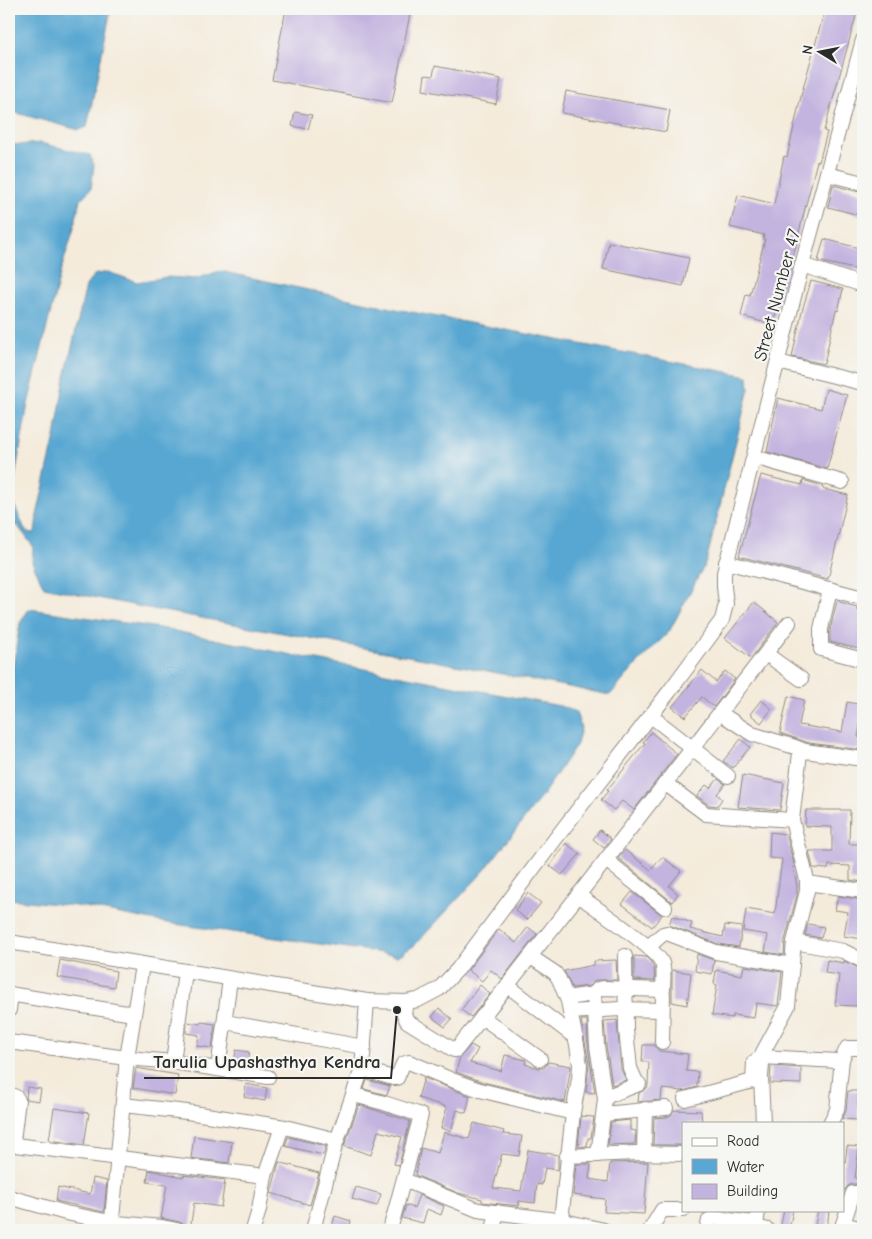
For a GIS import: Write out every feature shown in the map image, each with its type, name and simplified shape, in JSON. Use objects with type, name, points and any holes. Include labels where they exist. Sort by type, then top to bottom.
[{"type":"street","name":"Street Number 47","points":[[9,942],[367,1001],[406,1002],[429,995],[439,989],[458,969],[722,620],[726,604],[724,581],[727,561],[802,265],[863,40]]},
{"type":"street","points":[[827,174],[863,183]]},
{"type":"street","points":[[802,265],[863,285]]},
{"type":"street","points":[[778,362],[858,382]]},
{"type":"street","points":[[754,457],[842,482]]},
{"type":"street","points":[[727,561],[863,598]]},
{"type":"street","points":[[830,589],[821,629],[821,649],[863,660]]},
{"type":"street","points":[[406,1002],[404,1014],[407,1021],[456,1050],[666,784],[789,623]]},
{"type":"street","points":[[766,654],[801,679]]},
{"type":"street","points":[[720,713],[755,735],[795,746],[805,751],[863,759]]},
{"type":"street","points":[[651,716],[728,776]]},
{"type":"street","points":[[763,1122],[762,1058],[765,1047],[788,1006],[794,942],[807,891],[807,883],[792,820],[799,756],[800,753],[805,751]]},
{"type":"street","points":[[666,784],[706,814],[792,820]]},
{"type":"street","points":[[606,860],[665,908]]},
{"type":"street","points":[[807,883],[863,891]]},
{"type":"street","points":[[567,998],[594,994],[598,989],[663,990],[662,962],[648,947],[578,895]]},
{"type":"street","points":[[648,947],[662,934],[668,933],[716,952],[792,965]]},
{"type":"street","points":[[794,942],[842,951],[863,961]]},
{"type":"street","points":[[531,956],[559,978],[567,998],[576,1038],[580,1071],[567,1156],[562,1211],[568,1226]]},
{"type":"street","points":[[605,1098],[638,1084],[630,1068],[625,1024],[626,956]]},
{"type":"street","points":[[115,1223],[112,1218],[127,1058],[142,965]]},
{"type":"street","points":[[173,1062],[185,972]]},
{"type":"street","points":[[218,1069],[230,979]]},
{"type":"street","points":[[508,986],[576,1038]]},
{"type":"street","points":[[9,1010],[10,994],[133,1014]]},
{"type":"street","points":[[594,994],[597,1046],[605,1098],[598,1155]]},
{"type":"street","points":[[662,1042],[663,995]]},
{"type":"street","points":[[312,1230],[337,1140],[362,1070],[367,1001]]},
{"type":"street","points":[[570,1012],[626,1009],[662,1010]]},
{"type":"street","points":[[482,1017],[540,1059]]},
{"type":"street","points":[[225,1022],[364,1047]]},
{"type":"street","points":[[9,1042],[127,1058],[173,1062],[268,1077]]},
{"type":"street","points":[[831,1122],[837,1110],[842,1059],[847,1048],[863,1048]]},
{"type":"street","points":[[685,1099],[753,1081],[754,1062],[762,1058],[838,1061],[842,1059]]},
{"type":"street","points":[[362,1070],[397,1078],[403,1064],[409,1062],[480,1090],[573,1113]]},
{"type":"street","points":[[9,1094],[18,1100],[11,1139],[118,1158],[265,1176]]},
{"type":"street","points":[[354,1095],[421,1115],[390,1230]]},
{"type":"street","points":[[123,1105],[187,1112],[285,1127],[337,1140]]},
{"type":"street","points":[[604,1114],[666,1108]]},
{"type":"street","points":[[644,1153],[645,1109]]},
{"type":"street","points":[[253,1230],[259,1210],[265,1176],[281,1130],[285,1127]]},
{"type":"street","points":[[567,1156],[644,1153],[682,1154]]},
{"type":"street","points":[[404,1180],[478,1210],[568,1226],[604,1230]]},
{"type":"street","points":[[854,1191],[842,1227],[863,1229]]},
{"type":"street","points":[[9,1197],[115,1223],[177,1230]]},
{"type":"street","points":[[650,1230],[662,1210],[682,1210]]},
{"type":"street","points":[[493,1230],[497,1212]]},
{"type":"street","points":[[707,1230],[709,1220],[712,1218],[756,1217],[757,1228],[768,1230]]},
{"type":"water","points":[[9,9],[111,9],[87,127],[79,130],[9,111]]},
{"type":"water","points":[[9,142],[18,145],[40,143],[90,155],[94,165],[91,189],[80,200],[28,404],[12,500],[26,532],[35,533],[37,515],[55,437],[65,377],[86,286],[94,275],[108,272],[137,282],[167,277],[195,279],[220,271],[396,309],[748,376],[749,389],[706,562],[669,632],[610,695],[44,587],[32,562],[33,546],[17,525],[9,529]]},
{"type":"water","points":[[29,609],[160,628],[560,706],[576,712],[581,728],[577,744],[542,796],[484,871],[415,945],[398,956],[167,923],[85,907],[9,899],[9,692],[20,623]]},
{"type":"building","points":[[286,9],[411,9],[392,103],[272,80]]},
{"type":"building","points":[[825,9],[858,9],[824,131],[827,132],[819,162],[817,161],[782,300],[779,299],[773,325],[741,316],[746,294],[750,295],[765,239],[763,239],[764,235],[730,227],[738,195],[774,204],[784,156],[787,157],[802,92]]},
{"type":"building","points":[[435,66],[501,79],[496,104],[423,90],[425,75],[433,76]]},
{"type":"building","points":[[566,91],[670,110],[666,132],[562,113]]},
{"type":"building","points":[[295,112],[312,115],[308,129],[292,126]]},
{"type":"building","points":[[833,185],[863,193],[863,216],[828,207]]},
{"type":"building","points":[[824,239],[863,249],[863,271],[818,261]]},
{"type":"building","points":[[609,242],[689,258],[683,286],[603,269]]},
{"type":"building","points":[[811,281],[843,289],[838,311],[836,310],[824,364],[792,357]]},
{"type":"building","points":[[826,389],[847,395],[827,469],[767,452],[778,398],[821,409]]},
{"type":"building","points":[[761,475],[802,485],[803,480],[822,486],[823,489],[848,495],[828,579],[739,556]]},
{"type":"building","points":[[837,601],[857,607],[856,610],[863,612],[863,650],[830,642],[830,630]]},
{"type":"building","points":[[754,602],[778,622],[751,658],[725,638]]},
{"type":"building","points":[[702,670],[716,682],[725,671],[735,679],[714,707],[702,697],[685,717],[672,707]]},
{"type":"building","points":[[788,696],[804,700],[799,725],[842,732],[847,702],[863,705],[858,737],[863,738],[863,750],[809,743],[780,733]]},
{"type":"building","points":[[761,700],[772,709],[761,723],[750,714]]},
{"type":"building","points":[[651,732],[677,754],[634,810],[622,801],[614,810],[601,800],[645,743],[643,742]]},
{"type":"building","points":[[741,739],[750,747],[733,768],[723,761]]},
{"type":"building","points":[[743,775],[784,783],[780,810],[738,807]]},
{"type":"building","points":[[718,779],[725,784],[717,794],[722,799],[717,806],[709,805],[697,796],[706,785],[710,788]]},
{"type":"building","points":[[806,810],[850,810],[849,844],[863,844],[863,882],[850,880],[850,866],[829,865],[828,869],[813,868],[809,851],[832,851],[832,827],[805,826]]},
{"type":"building","points":[[600,830],[611,839],[604,848],[593,839]]},
{"type":"building","points":[[770,832],[786,834],[795,868],[793,867],[797,895],[785,940],[784,955],[765,952],[768,935],[743,931],[746,909],[775,914],[782,859],[769,858]]},
{"type":"building","points":[[566,843],[580,854],[562,875],[550,866]]},
{"type":"building","points":[[625,850],[651,870],[662,857],[681,871],[669,886],[678,894],[672,902],[618,858]]},
{"type":"building","points":[[632,892],[662,915],[652,927],[622,904]]},
{"type":"building","points":[[528,893],[541,903],[527,920],[515,910]]},
{"type":"building","points":[[838,896],[863,900],[862,939],[844,936],[848,912],[835,910]]},
{"type":"building","points":[[672,916],[692,923],[690,929],[723,937],[725,925],[742,927],[739,947],[718,944],[669,925]]},
{"type":"building","points":[[808,924],[824,927],[821,938],[805,935]]},
{"type":"building","points":[[528,927],[537,934],[502,979],[491,970],[482,981],[468,970],[499,929],[516,943]]},
{"type":"building","points":[[697,954],[714,960],[712,974],[695,971]]},
{"type":"building","points":[[634,956],[646,957],[651,962],[654,968],[655,981],[634,980]]},
{"type":"building","points":[[60,960],[116,971],[114,987],[57,977]]},
{"type":"building","points":[[616,960],[617,980],[596,980],[589,986],[572,988],[564,971],[594,965],[594,961]]},
{"type":"building","points":[[827,960],[844,963],[844,961],[863,970],[863,982],[858,981],[857,1006],[835,1005],[839,975],[825,973]]},
{"type":"building","points":[[744,966],[782,972],[778,1006],[756,1003],[754,1018],[733,1015],[732,1018],[712,1015],[717,985],[714,984],[716,970],[742,975]]},
{"type":"building","points":[[672,970],[691,973],[687,1005],[672,1002]]},
{"type":"building","points":[[480,985],[490,994],[471,1017],[461,1010]]},
{"type":"building","points":[[439,1008],[452,1019],[445,1027],[432,1017]]},
{"type":"building","points":[[581,1020],[587,1020],[588,1047],[595,1093],[586,1092],[589,1064]]},
{"type":"building","points":[[617,1020],[621,1069],[626,1080],[612,1085],[604,1021]]},
{"type":"building","points":[[187,1022],[215,1024],[212,1048],[197,1046],[199,1035],[186,1033]]},
{"type":"building","points":[[471,1045],[478,1049],[470,1063],[501,1071],[505,1055],[526,1060],[525,1064],[539,1068],[544,1068],[548,1062],[571,1066],[565,1102],[483,1082],[456,1072],[460,1057]]},
{"type":"building","points":[[643,1045],[654,1045],[659,1051],[688,1054],[686,1071],[698,1072],[697,1087],[683,1091],[662,1089],[661,1100],[638,1102],[639,1093],[647,1088],[648,1085],[649,1062],[642,1062]]},
{"type":"building","points":[[236,1050],[249,1052],[247,1065],[234,1063]]},
{"type":"building","points":[[771,1066],[801,1068],[801,1084],[770,1083]]},
{"type":"building","points":[[136,1068],[178,1075],[175,1095],[133,1088]]},
{"type":"building","points":[[424,1078],[470,1096],[466,1113],[457,1110],[451,1131],[441,1128],[447,1107],[418,1098]]},
{"type":"building","points":[[367,1080],[390,1086],[387,1095],[364,1089]]},
{"type":"building","points":[[246,1084],[267,1088],[265,1101],[244,1097]]},
{"type":"building","points":[[27,1087],[41,1089],[39,1101],[26,1099]]},
{"type":"building","points":[[848,1091],[863,1091],[863,1102],[858,1102],[858,1120],[842,1119],[846,1111]]},
{"type":"building","points":[[359,1105],[410,1121],[399,1165],[394,1164],[402,1137],[378,1131],[371,1155],[344,1146]]},
{"type":"building","points":[[54,1108],[89,1113],[84,1145],[49,1140]]},
{"type":"building","points":[[674,1110],[701,1111],[702,1122],[682,1122],[682,1145],[653,1145],[654,1118],[671,1115]]},
{"type":"building","points":[[581,1116],[594,1117],[591,1138],[588,1138],[587,1146],[578,1147]]},
{"type":"building","points":[[630,1120],[630,1130],[636,1131],[635,1144],[608,1145],[611,1122]]},
{"type":"building","points":[[474,1123],[504,1131],[503,1134],[522,1136],[519,1156],[502,1154],[493,1188],[521,1191],[528,1150],[558,1155],[558,1170],[545,1168],[542,1185],[537,1184],[535,1203],[519,1201],[519,1206],[482,1202],[482,1199],[458,1193],[415,1175],[421,1148],[438,1153],[444,1132],[469,1139]]},
{"type":"building","points":[[194,1136],[232,1142],[229,1163],[191,1158]]},
{"type":"building","points":[[288,1137],[326,1146],[323,1155],[285,1146]]},
{"type":"building","points":[[847,1146],[859,1147],[855,1178],[863,1179],[863,1184],[852,1184],[844,1190]]},
{"type":"building","points":[[279,1162],[319,1173],[310,1205],[271,1193]]},
{"type":"building","points":[[648,1162],[644,1214],[604,1212],[605,1199],[573,1195],[576,1164],[591,1164],[589,1179],[608,1182],[610,1163]]},
{"type":"building","points":[[149,1170],[183,1177],[183,1175],[225,1180],[221,1207],[194,1203],[190,1230],[186,1230],[183,1224],[179,1222],[161,1218],[167,1185],[147,1182]]},
{"type":"building","points":[[93,1178],[107,1181],[104,1212],[56,1201],[58,1187],[90,1194]]},
{"type":"building","points":[[356,1187],[381,1194],[377,1206],[352,1199]]},
{"type":"building","points":[[419,1195],[444,1206],[441,1215],[427,1209],[423,1223],[402,1218],[406,1205],[414,1208]]},
{"type":"building","points":[[784,1212],[793,1212],[789,1230],[780,1229]]},
{"type":"building","points":[[818,1212],[829,1212],[827,1230],[814,1230]]},
{"type":"building","points":[[335,1216],[351,1221],[349,1230],[331,1230]]},
{"type":"place","name":"Tarulia Upashasthya Kendra","points":[[397,1010]]}]
